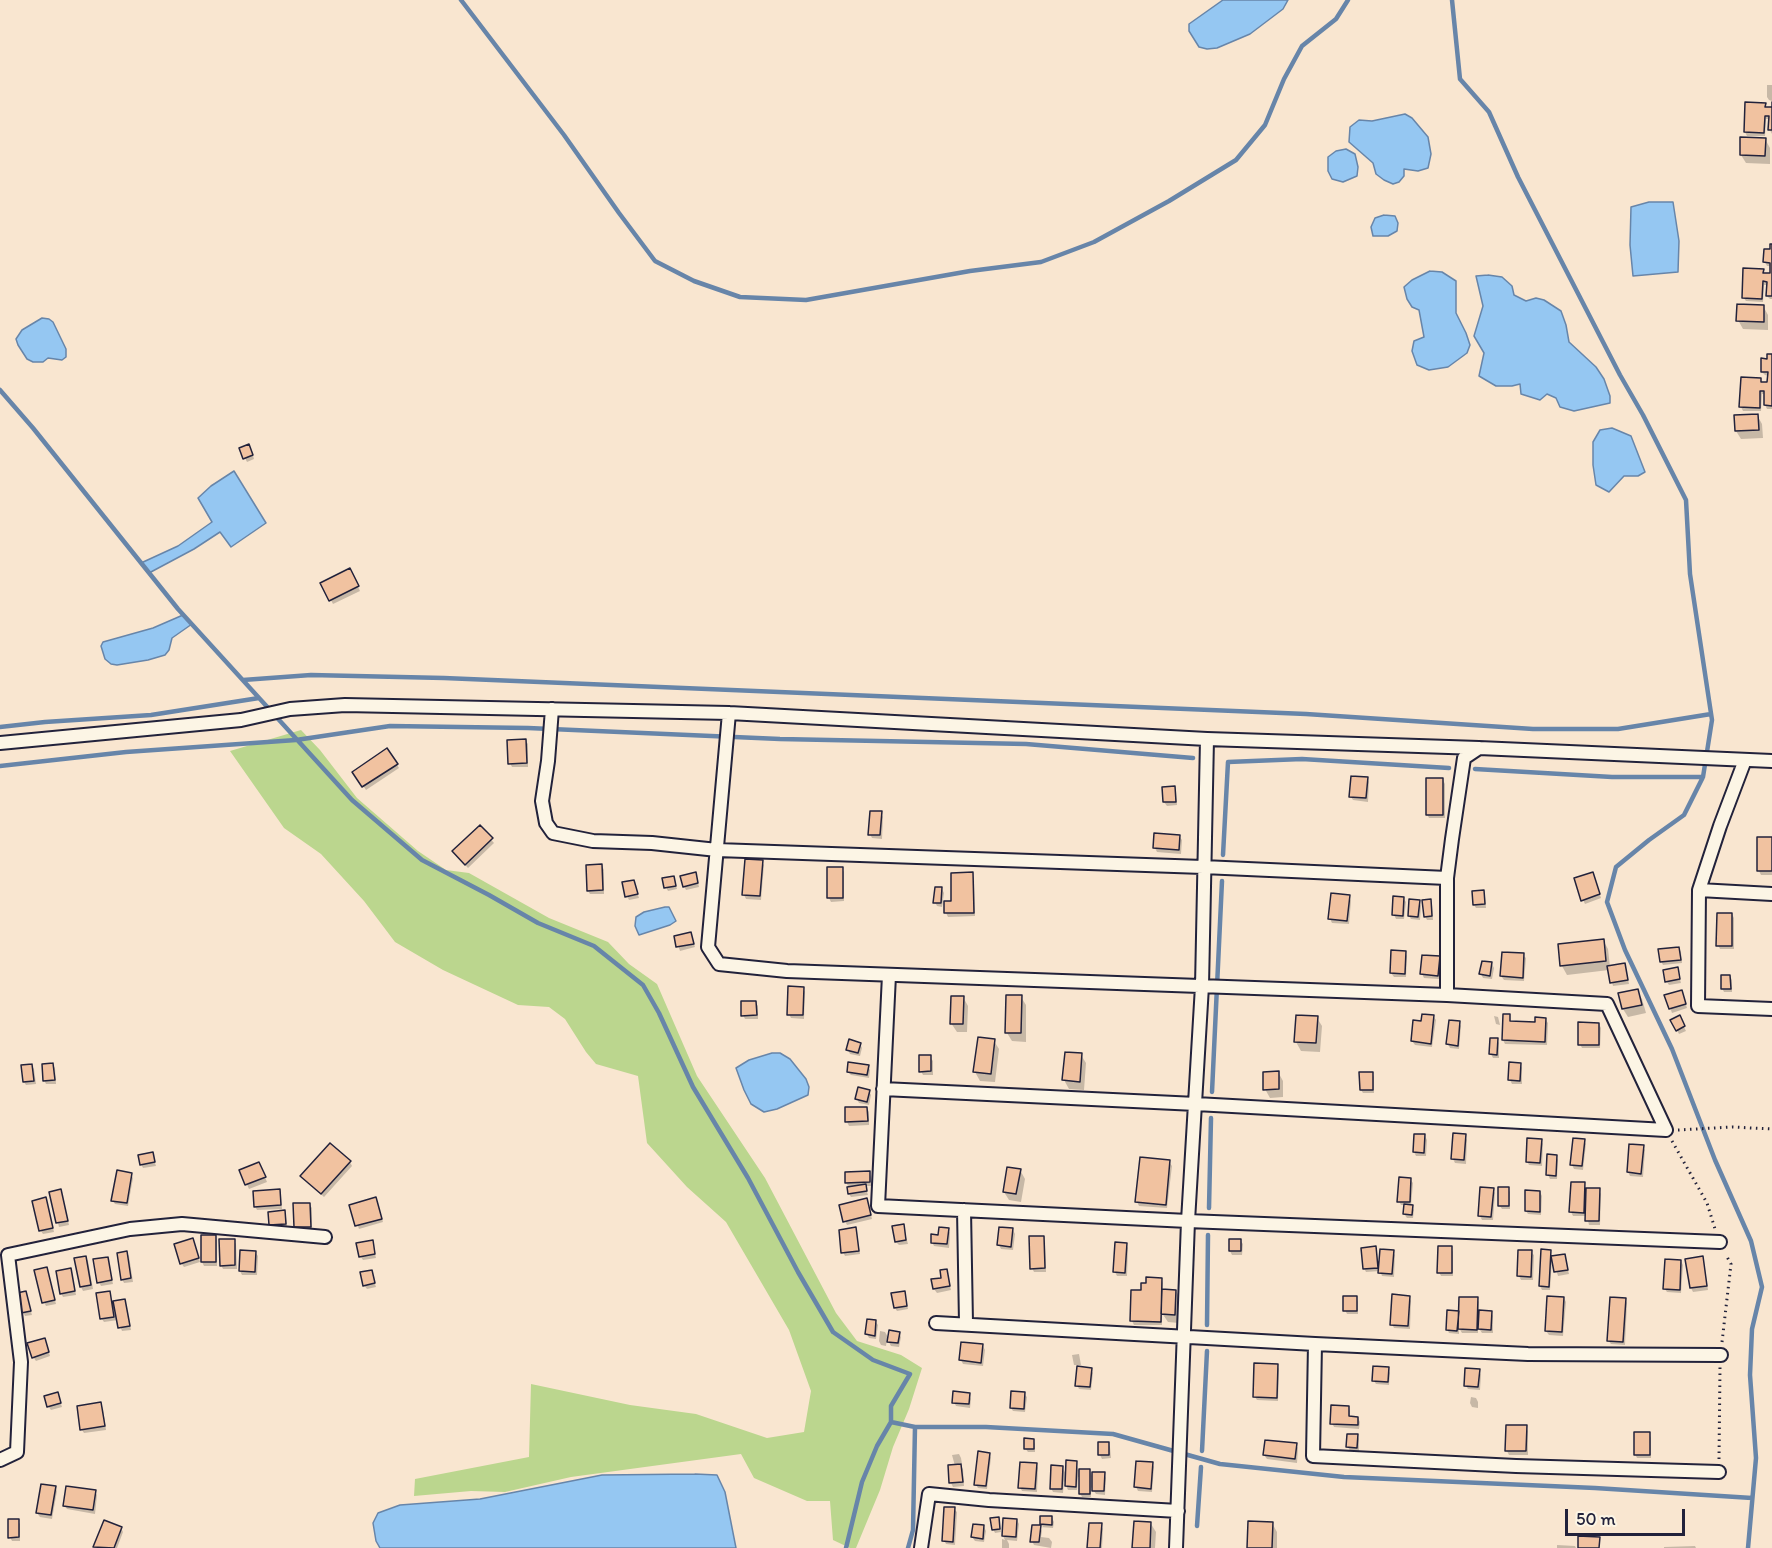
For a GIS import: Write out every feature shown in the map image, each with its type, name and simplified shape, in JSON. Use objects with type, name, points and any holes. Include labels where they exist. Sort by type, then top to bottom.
[{"type":"street","points":[[0,743],[241,720],[290,709],[345,705],[729,713],[1207,739],[1772,761]]},
{"type":"street","points":[[552,709],[542,801],[546,823],[553,833],[593,841],[652,843],[717,850],[1447,878]]},
{"type":"street","points":[[729,713],[708,947],[719,964],[787,971],[1447,995],[1607,1004],[1666,1130],[883,1089]]},
{"type":"street","points":[[1176,1548],[1188,1221],[1202,986],[1207,739]]},
{"type":"street","points":[[1447,995],[1447,878],[1464,758],[1479,748]]},
{"type":"street","points":[[1745,760],[1699,890],[1698,1006],[1772,1009]]},
{"type":"street","points":[[1699,890],[1772,894]]},
{"type":"street","points":[[889,975],[878,1206],[1720,1242]]},
{"type":"street","points":[[964,1210],[966,1323]]},
{"type":"street","points":[[0,1460],[17,1452],[21,1362],[8,1256],[130,1229],[182,1224],[325,1237]]},
{"type":"street","points":[[936,1323],[1527,1354],[1721,1355]]},
{"type":"street","points":[[1315,1344],[1313,1456],[1516,1466],[1719,1472]]},
{"type":"street","points":[[921,1548],[929,1494],[989,1500],[1178,1511]]},
{"type":"path","points":[[1693,1129],[1732,1126],[1772,1129]]},
{"type":"path","points":[[1666,1130],[1707,1203],[1720,1242],[1731,1264],[1721,1355],[1719,1472]]},
{"type":"green space","points":[[301,730],[320,750],[357,798],[418,851],[446,870],[469,873],[549,918],[608,942],[629,964],[657,984],[697,1076],[765,1178],[836,1313],[857,1341],[901,1355],[922,1368],[880,1490],[856,1548],[850,1548],[833,1540],[830,1501],[807,1501],[754,1478],[741,1454],[571,1477],[505,1492],[471,1491],[414,1496],[415,1479],[529,1457],[531,1384],[630,1405],[696,1414],[767,1438],[804,1432],[811,1391],[789,1330],[726,1222],[687,1187],[647,1143],[638,1076],[596,1064],[565,1019],[549,1007],[518,1005],[443,970],[395,942],[364,901],[321,854],[284,828],[230,751]]},
{"type":"water","points":[[1223,0],[1288,0],[1283,9],[1250,34],[1217,48],[1199,47],[1189,31],[1189,24]]},
{"type":"water","points":[[1405,114],[1412,118],[1428,137],[1431,154],[1428,168],[1418,171],[1404,169],[1404,176],[1399,182],[1393,184],[1376,174],[1373,163],[1349,142],[1350,127],[1359,120],[1372,121]]},
{"type":"water","points":[[1346,149],[1355,154],[1358,167],[1357,176],[1343,182],[1332,179],[1328,171],[1328,157],[1336,151]]},
{"type":"water","points":[[1649,202],[1673,202],[1679,241],[1678,272],[1633,276],[1630,245],[1631,207]]},
{"type":"water","points":[[1384,215],[1395,216],[1398,223],[1397,231],[1388,236],[1373,236],[1371,227],[1375,218]]},
{"type":"water","points":[[1430,271],[1442,272],[1456,281],[1456,313],[1470,345],[1467,353],[1448,367],[1429,370],[1417,365],[1412,351],[1414,341],[1424,337],[1419,310],[1412,307],[1404,287]]},
{"type":"water","points":[[1476,276],[1502,277],[1512,286],[1514,295],[1526,301],[1536,298],[1544,300],[1561,311],[1569,342],[1596,367],[1604,379],[1610,403],[1574,411],[1560,407],[1556,398],[1547,394],[1540,400],[1521,394],[1520,384],[1496,386],[1479,376],[1484,353],[1474,336],[1483,306]]},
{"type":"water","points":[[42,318],[53,322],[66,349],[66,357],[62,360],[48,358],[43,362],[33,362],[27,359],[18,345],[16,339],[22,330]]},
{"type":"water","points":[[1612,428],[1631,436],[1645,472],[1638,476],[1624,476],[1609,492],[1596,485],[1593,442],[1600,430]]},
{"type":"water","points":[[234,471],[266,523],[231,547],[220,532],[149,573],[141,563],[178,546],[212,522],[198,498],[211,486]]},
{"type":"water","points":[[183,615],[192,624],[172,638],[165,655],[117,665],[105,659],[101,646],[103,642],[153,628]]},
{"type":"water","points":[[669,907],[676,921],[639,935],[635,926],[636,917],[644,912]]},
{"type":"water","points":[[780,1053],[790,1059],[806,1079],[809,1087],[808,1095],[777,1109],[764,1112],[751,1104],[736,1068],[749,1060]]},
{"type":"water","points":[[602,1475],[717,1475],[725,1492],[736,1548],[380,1548],[376,1541],[373,1523],[378,1513],[400,1505],[480,1499]]},
{"type":"building","points":[[1745,102],[1766,103],[1765,107],[1772,107],[1772,130],[1768,130],[1769,116],[1765,116],[1764,133],[1744,132]]},
{"type":"building","points":[[1740,137],[1766,138],[1765,156],[1740,155]]},
{"type":"building","points":[[1770,244],[1772,244],[1772,296],[1766,296],[1767,282],[1763,281],[1762,299],[1742,298],[1743,268],[1764,269],[1763,273],[1770,273],[1770,263],[1763,262],[1764,249],[1770,249]]},
{"type":"building","points":[[1737,304],[1764,305],[1764,322],[1736,321]]},
{"type":"building","points":[[1767,354],[1772,354],[1772,406],[1764,405],[1764,391],[1760,391],[1760,408],[1739,407],[1741,377],[1761,378],[1761,382],[1767,382],[1768,372],[1761,372],[1761,358],[1767,359]]},
{"type":"building","points":[[1758,414],[1759,430],[1735,431],[1734,415]]},
{"type":"building","points":[[249,444],[253,455],[243,459],[239,448]]},
{"type":"building","points":[[350,568],[359,586],[329,601],[320,583]]},
{"type":"building","points":[[526,739],[527,763],[508,764],[507,740]]},
{"type":"building","points":[[387,748],[398,764],[362,787],[352,772]]},
{"type":"building","points":[[1351,776],[1368,777],[1366,798],[1349,797]]},
{"type":"building","points":[[1426,778],[1443,778],[1443,815],[1426,815]]},
{"type":"building","points":[[1175,786],[1176,802],[1163,802],[1162,787]]},
{"type":"building","points":[[870,811],[882,811],[880,835],[868,835]]},
{"type":"building","points":[[480,825],[493,838],[465,865],[452,851]]},
{"type":"building","points":[[1154,833],[1180,835],[1179,850],[1153,848]]},
{"type":"building","points":[[1757,837],[1772,837],[1772,871],[1757,871]]},
{"type":"building","points":[[745,859],[763,860],[760,896],[742,895]]},
{"type":"building","points":[[602,864],[603,890],[587,891],[586,865]]},
{"type":"building","points":[[827,867],[843,867],[843,898],[827,898]]},
{"type":"building","points":[[696,872],[698,883],[683,887],[680,876]]},
{"type":"building","points":[[973,872],[974,913],[944,913],[944,901],[951,901],[951,873]]},
{"type":"building","points":[[1593,872],[1600,894],[1581,901],[1574,878]]},
{"type":"building","points":[[674,876],[676,886],[664,888],[662,878]]},
{"type":"building","points":[[634,880],[638,894],[625,897],[622,882]]},
{"type":"building","points":[[935,887],[942,887],[941,903],[933,903]]},
{"type":"building","points":[[1484,890],[1485,904],[1473,905],[1472,891]]},
{"type":"building","points":[[1331,893],[1350,895],[1347,921],[1328,919]]},
{"type":"building","points":[[1393,896],[1404,897],[1403,916],[1392,915]]},
{"type":"building","points":[[1409,899],[1420,900],[1418,917],[1408,916]]},
{"type":"building","points":[[1431,899],[1432,916],[1424,917],[1422,900]]},
{"type":"building","points":[[1717,913],[1732,913],[1732,946],[1716,946]]},
{"type":"building","points":[[691,932],[694,944],[676,947],[674,936]]},
{"type":"building","points":[[1604,939],[1606,961],[1560,966],[1558,944]]},
{"type":"building","points":[[1679,947],[1681,960],[1660,962],[1658,949]]},
{"type":"building","points":[[1391,950],[1406,951],[1405,974],[1390,973]]},
{"type":"building","points":[[1502,952],[1524,953],[1523,978],[1500,976]]},
{"type":"building","points":[[1422,955],[1440,956],[1438,976],[1420,974]]},
{"type":"building","points":[[1482,961],[1492,962],[1490,976],[1479,974]]},
{"type":"building","points":[[1625,963],[1628,980],[1610,983],[1607,966]]},
{"type":"building","points":[[1678,967],[1680,979],[1665,982],[1663,970]]},
{"type":"building","points":[[1721,975],[1730,975],[1731,989],[1721,989]]},
{"type":"building","points":[[788,986],[804,987],[803,1015],[787,1015]]},
{"type":"building","points":[[1638,989],[1642,1005],[1622,1009],[1618,993]]},
{"type":"building","points":[[1682,990],[1686,1004],[1669,1009],[1664,995]]},
{"type":"building","points":[[1006,995],[1022,995],[1021,1033],[1005,1033]]},
{"type":"building","points":[[951,996],[964,996],[963,1024],[950,1024]]},
{"type":"building","points":[[741,1001],[756,1001],[757,1015],[741,1016]]},
{"type":"building","points":[[1422,1014],[1434,1015],[1431,1044],[1411,1041],[1413,1020],[1421,1021]]},
{"type":"building","points":[[1503,1014],[1510,1014],[1510,1021],[1535,1022],[1535,1017],[1546,1018],[1545,1042],[1502,1040]]},
{"type":"building","points":[[1296,1015],[1318,1016],[1316,1043],[1294,1042]]},
{"type":"building","points":[[1680,1015],[1685,1026],[1676,1031],[1670,1020]]},
{"type":"building","points":[[1449,1020],[1460,1021],[1458,1046],[1446,1044]]},
{"type":"building","points":[[1578,1022],[1599,1023],[1599,1045],[1578,1045]]},
{"type":"building","points":[[978,1037],[995,1039],[991,1074],[973,1072]]},
{"type":"building","points":[[1490,1038],[1498,1038],[1497,1055],[1489,1054]]},
{"type":"building","points":[[849,1039],[861,1043],[858,1053],[846,1050]]},
{"type":"building","points":[[1065,1052],[1082,1053],[1080,1082],[1062,1080]]},
{"type":"building","points":[[919,1055],[931,1055],[931,1071],[919,1072]]},
{"type":"building","points":[[848,1062],[869,1065],[867,1075],[847,1072]]},
{"type":"building","points":[[1509,1062],[1521,1063],[1520,1081],[1508,1080]]},
{"type":"building","points":[[53,1063],[55,1080],[43,1081],[42,1064]]},
{"type":"building","points":[[32,1064],[34,1081],[23,1082],[21,1065]]},
{"type":"building","points":[[1279,1071],[1279,1089],[1263,1090],[1263,1072]]},
{"type":"building","points":[[1359,1072],[1373,1072],[1373,1090],[1360,1090]]},
{"type":"building","points":[[858,1087],[870,1090],[867,1102],[855,1099]]},
{"type":"building","points":[[845,1107],[867,1107],[868,1121],[845,1122]]},
{"type":"building","points":[[1453,1133],[1466,1134],[1464,1160],[1451,1159]]},
{"type":"building","points":[[1414,1134],[1425,1134],[1424,1153],[1413,1152]]},
{"type":"building","points":[[1527,1138],[1542,1139],[1540,1163],[1526,1162]]},
{"type":"building","points":[[1573,1138],[1585,1139],[1582,1166],[1570,1165]]},
{"type":"building","points":[[330,1143],[351,1161],[321,1194],[300,1176]]},
{"type":"building","points":[[1629,1144],[1644,1145],[1641,1174],[1627,1172]]},
{"type":"building","points":[[153,1152],[155,1162],[140,1165],[138,1155]]},
{"type":"building","points":[[1547,1154],[1557,1155],[1556,1176],[1546,1175]]},
{"type":"building","points":[[1140,1157],[1170,1160],[1166,1205],[1135,1202]]},
{"type":"building","points":[[259,1162],[266,1177],[245,1185],[239,1170]]},
{"type":"building","points":[[1007,1167],[1021,1169],[1016,1194],[1003,1192]]},
{"type":"building","points":[[117,1170],[132,1173],[127,1203],[111,1201]]},
{"type":"building","points":[[870,1171],[870,1182],[845,1183],[845,1172]]},
{"type":"building","points":[[1399,1177],[1411,1178],[1410,1202],[1397,1202]]},
{"type":"building","points":[[1571,1182],[1585,1182],[1584,1213],[1569,1212]]},
{"type":"building","points":[[866,1184],[867,1191],[848,1194],[847,1187]]},
{"type":"building","points":[[1480,1187],[1494,1188],[1491,1217],[1478,1216]]},
{"type":"building","points":[[1498,1187],[1509,1187],[1509,1206],[1498,1206]]},
{"type":"building","points":[[1586,1188],[1600,1188],[1599,1221],[1585,1221]]},
{"type":"building","points":[[61,1189],[68,1221],[56,1223],[49,1192]]},
{"type":"building","points":[[280,1189],[281,1205],[254,1207],[253,1191]]},
{"type":"building","points":[[1525,1190],[1540,1191],[1540,1212],[1525,1211]]},
{"type":"building","points":[[46,1197],[53,1228],[39,1231],[32,1201]]},
{"type":"building","points":[[376,1197],[382,1219],[355,1226],[349,1205]]},
{"type":"building","points":[[867,1198],[871,1215],[843,1222],[839,1205]]},
{"type":"building","points":[[293,1203],[310,1203],[311,1227],[294,1227]]},
{"type":"building","points":[[1404,1204],[1413,1205],[1412,1215],[1403,1214]]},
{"type":"building","points":[[285,1210],[286,1224],[269,1225],[268,1212]]},
{"type":"building","points":[[904,1224],[906,1240],[895,1242],[892,1226]]},
{"type":"building","points":[[856,1227],[859,1251],[841,1253],[839,1230]]},
{"type":"building","points":[[939,1227],[949,1228],[947,1244],[931,1243],[931,1234],[938,1235]]},
{"type":"building","points":[[999,1227],[1013,1228],[1011,1247],[997,1245]]},
{"type":"building","points":[[201,1235],[216,1235],[216,1262],[201,1262]]},
{"type":"building","points":[[1029,1236],[1044,1236],[1045,1268],[1030,1269]]},
{"type":"building","points":[[193,1238],[199,1258],[180,1264],[174,1244]]},
{"type":"building","points":[[219,1239],[235,1239],[235,1265],[220,1266]]},
{"type":"building","points":[[1229,1239],[1241,1239],[1241,1251],[1229,1251]]},
{"type":"building","points":[[373,1240],[375,1254],[359,1257],[356,1243]]},
{"type":"building","points":[[1115,1242],[1127,1243],[1125,1273],[1113,1272]]},
{"type":"building","points":[[1376,1246],[1378,1268],[1363,1269],[1361,1248]]},
{"type":"building","points":[[1438,1246],[1452,1246],[1452,1273],[1437,1273]]},
{"type":"building","points":[[1380,1249],[1394,1250],[1392,1274],[1378,1273]]},
{"type":"building","points":[[1541,1249],[1551,1250],[1549,1287],[1539,1286]]},
{"type":"building","points":[[240,1250],[256,1251],[255,1272],[239,1271]]},
{"type":"building","points":[[1518,1250],[1532,1250],[1531,1277],[1517,1276]]},
{"type":"building","points":[[127,1251],[131,1278],[121,1280],[117,1253]]},
{"type":"building","points":[[1565,1254],[1568,1270],[1554,1272],[1551,1256]]},
{"type":"building","points":[[86,1256],[91,1285],[80,1287],[74,1258]]},
{"type":"building","points":[[1703,1256],[1707,1286],[1690,1288],[1685,1259]]},
{"type":"building","points":[[108,1257],[112,1280],[97,1283],[93,1259]]},
{"type":"building","points":[[1665,1259],[1681,1260],[1680,1290],[1663,1289]]},
{"type":"building","points":[[47,1267],[55,1300],[42,1303],[34,1270]]},
{"type":"building","points":[[71,1268],[75,1291],[60,1294],[56,1271]]},
{"type":"building","points":[[947,1269],[950,1286],[933,1289],[931,1279],[941,1278],[940,1270]]},
{"type":"building","points":[[372,1270],[375,1283],[363,1286],[360,1272]]},
{"type":"building","points":[[1146,1277],[1162,1278],[1161,1322],[1130,1321],[1131,1290],[1141,1290],[1141,1283],[1146,1283]]},
{"type":"building","points":[[1162,1289],[1176,1290],[1175,1315],[1161,1314]]},
{"type":"building","points":[[26,1291],[31,1311],[21,1313],[17,1293]]},
{"type":"building","points":[[110,1291],[114,1317],[100,1319],[96,1293]]},
{"type":"building","points":[[905,1291],[907,1306],[894,1308],[891,1293]]},
{"type":"building","points":[[1392,1294],[1410,1296],[1408,1326],[1390,1325]]},
{"type":"building","points":[[1343,1296],[1357,1296],[1357,1311],[1343,1311]]},
{"type":"building","points":[[1547,1296],[1564,1297],[1562,1332],[1545,1331]]},
{"type":"building","points":[[1459,1297],[1478,1297],[1477,1330],[1458,1329]]},
{"type":"building","points":[[1610,1297],[1626,1298],[1623,1342],[1607,1341]]},
{"type":"building","points":[[125,1299],[130,1326],[118,1328],[113,1301]]},
{"type":"building","points":[[1447,1310],[1459,1311],[1457,1331],[1446,1330]]},
{"type":"building","points":[[1479,1310],[1492,1311],[1491,1330],[1478,1329]]},
{"type":"building","points":[[867,1319],[876,1320],[875,1336],[865,1334]]},
{"type":"building","points":[[889,1330],[900,1332],[898,1343],[887,1342]]},
{"type":"building","points":[[45,1338],[49,1352],[32,1358],[27,1343]]},
{"type":"building","points":[[961,1342],[983,1344],[981,1363],[959,1360]]},
{"type":"building","points":[[1254,1363],[1278,1364],[1277,1398],[1253,1397]]},
{"type":"building","points":[[1077,1366],[1092,1368],[1090,1387],[1075,1386]]},
{"type":"building","points":[[1373,1366],[1389,1367],[1388,1382],[1372,1381]]},
{"type":"building","points":[[1465,1368],[1480,1369],[1478,1387],[1464,1386]]},
{"type":"building","points":[[953,1391],[970,1393],[969,1404],[952,1403]]},
{"type":"building","points":[[1011,1391],[1025,1392],[1024,1409],[1010,1408]]},
{"type":"building","points":[[58,1392],[61,1403],[47,1407],[44,1396]]},
{"type":"building","points":[[101,1402],[105,1426],[80,1430],[77,1406]]},
{"type":"building","points":[[1331,1405],[1349,1406],[1349,1416],[1358,1417],[1358,1425],[1330,1424]]},
{"type":"building","points":[[1506,1425],[1527,1425],[1526,1451],[1505,1451]]},
{"type":"building","points":[[1634,1432],[1650,1432],[1650,1455],[1634,1455]]},
{"type":"building","points":[[1347,1434],[1358,1434],[1357,1448],[1346,1447]]},
{"type":"building","points":[[1024,1438],[1034,1439],[1034,1449],[1024,1449]]},
{"type":"building","points":[[1265,1440],[1297,1443],[1295,1459],[1263,1455]]},
{"type":"building","points":[[1098,1442],[1109,1442],[1109,1455],[1098,1455]]},
{"type":"building","points":[[978,1451],[990,1453],[986,1486],[974,1485]]},
{"type":"building","points":[[1066,1460],[1077,1461],[1076,1487],[1065,1486]]},
{"type":"building","points":[[1136,1461],[1153,1462],[1151,1489],[1134,1487]]},
{"type":"building","points":[[1020,1462],[1037,1463],[1035,1489],[1018,1488]]},
{"type":"building","points":[[961,1464],[963,1482],[949,1483],[948,1465]]},
{"type":"building","points":[[1051,1465],[1063,1466],[1062,1489],[1050,1489]]},
{"type":"building","points":[[1079,1469],[1090,1469],[1090,1494],[1079,1494]]},
{"type":"building","points":[[1092,1472],[1105,1472],[1104,1491],[1092,1491]]},
{"type":"building","points":[[41,1484],[56,1486],[51,1515],[36,1513]]},
{"type":"building","points":[[66,1486],[96,1490],[93,1510],[63,1506]]},
{"type":"building","points":[[944,1507],[955,1507],[953,1542],[942,1541]]},
{"type":"building","points":[[1040,1516],[1052,1516],[1052,1525],[1040,1524]]},
{"type":"building","points":[[999,1517],[1000,1529],[992,1530],[990,1518]]},
{"type":"building","points":[[1003,1518],[1017,1519],[1016,1537],[1002,1536]]},
{"type":"building","points":[[8,1519],[19,1519],[19,1537],[8,1538]]},
{"type":"building","points":[[104,1520],[122,1527],[114,1548],[93,1547]]},
{"type":"building","points":[[1134,1521],[1151,1522],[1150,1548],[1132,1548]]},
{"type":"building","points":[[1248,1521],[1273,1522],[1272,1548],[1247,1548]]},
{"type":"building","points":[[1089,1523],[1102,1523],[1100,1548],[1087,1548]]},
{"type":"building","points":[[973,1524],[984,1525],[983,1539],[971,1537]]},
{"type":"building","points":[[1032,1525],[1041,1525],[1039,1542],[1030,1542]]},
{"type":"building","points":[[1578,1536],[1600,1537],[1599,1548],[1578,1548]]},
{"type":"waterway","points":[[461,0],[564,135],[655,261],[694,281],[740,297],[806,300],[970,271],[1041,262],[1094,242],[1169,201],[1236,160],[1265,125],[1284,79],[1302,46],[1336,19],[1348,0]]},
{"type":"waterway","points":[[1452,0],[1460,79],[1489,112],[1518,177],[1686,500],[1690,574],[1712,720],[1703,777],[1684,815],[1616,867],[1607,902],[1625,950],[1672,1049],[1715,1160],[1751,1241],[1762,1287],[1752,1329],[1750,1375],[1756,1458],[1748,1548]]},
{"type":"waterway","points":[[0,390],[178,609],[352,800],[422,860],[538,923],[594,946],[643,985],[659,1013],[693,1087],[748,1178],[833,1332],[873,1360],[910,1374],[891,1406],[891,1422],[915,1427],[913,1530],[908,1548]]},
{"type":"waterway","points":[[243,680],[311,675],[444,678],[1306,714],[1533,729],[1618,729],[1711,714]]},
{"type":"waterway","points":[[0,727],[151,715],[259,698]]},
{"type":"waterway","points":[[0,766],[126,752],[296,740],[390,726],[528,728],[780,739],[1026,744],[1193,758]]},
{"type":"waterway","points":[[1223,855],[1228,762],[1302,759],[1449,768]]},
{"type":"waterway","points":[[1475,769],[1612,777],[1703,777]]},
{"type":"waterway","points":[[1212,1092],[1222,881]]},
{"type":"waterway","points":[[1209,1208],[1211,1118]]},
{"type":"waterway","points":[[1207,1325],[1208,1235]]},
{"type":"waterway","points":[[1202,1451],[1207,1351]]},
{"type":"waterway","points":[[846,1548],[862,1482],[877,1446],[891,1422]]},
{"type":"waterway","points":[[915,1427],[986,1427],[1113,1434],[1220,1464],[1344,1477],[1595,1488],[1752,1498]]},
{"type":"waterway","points":[[1197,1526],[1201,1467]]}]
